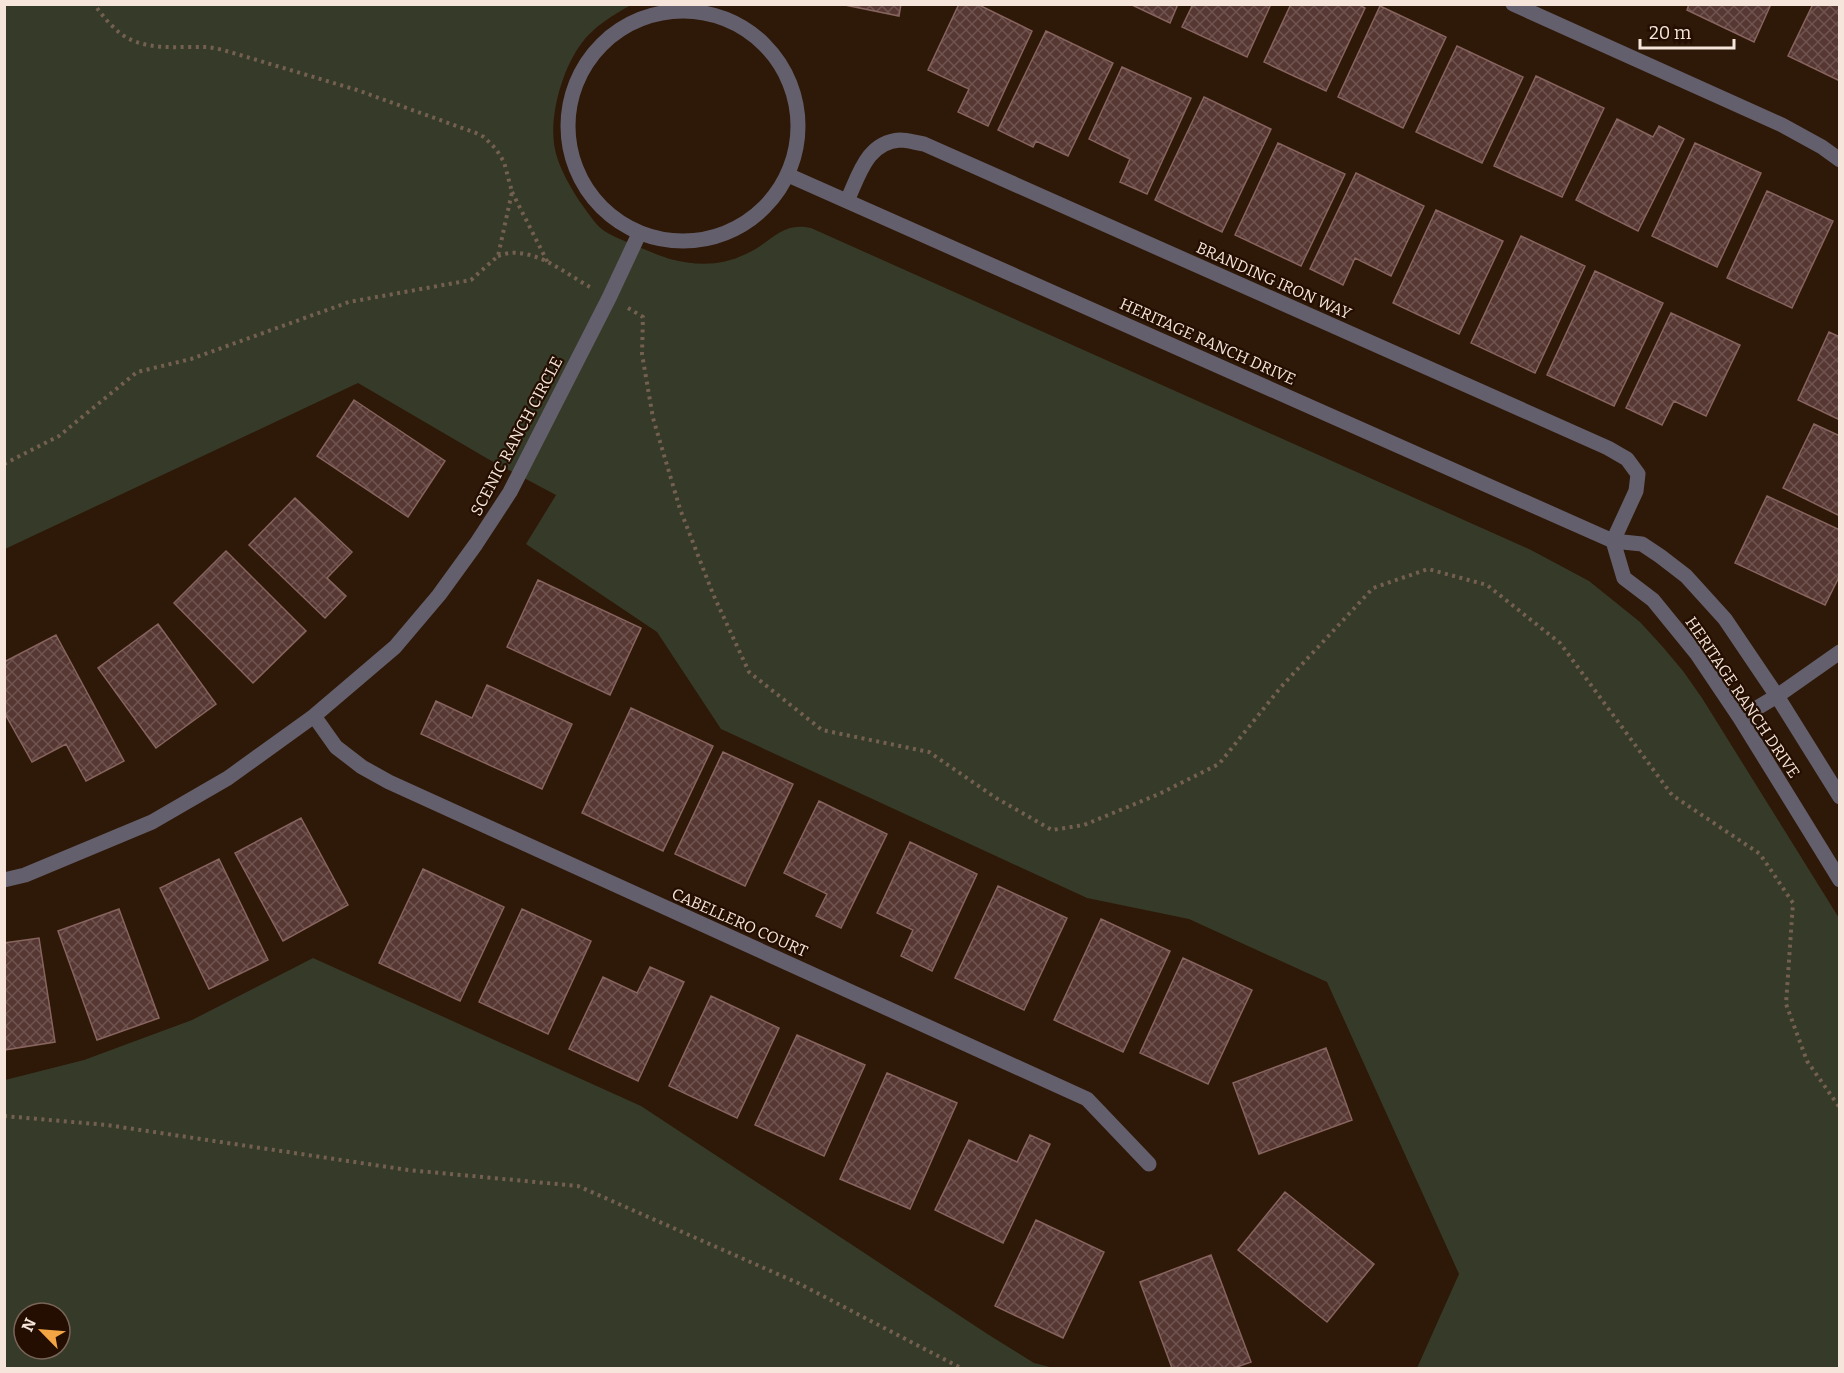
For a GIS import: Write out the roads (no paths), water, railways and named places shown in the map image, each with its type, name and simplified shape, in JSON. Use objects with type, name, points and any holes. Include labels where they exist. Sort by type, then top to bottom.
[{"type":"street","points":[[1513,4],[1782,124],[1822,147],[1839,160]]},
{"type":"street","points":[[713,9],[743,27],[769,48],[788,76],[797,108],[798,142],[788,175],[768,204],[741,226],[708,239],[673,241],[639,234],[607,213],[582,183],[569,147],[569,109],[581,72],[604,41],[637,20],[674,10],[713,9]]},
{"type":"street","name":"BRANDING IRON WAY","points":[[847,201],[867,157],[881,144],[901,140],[924,144],[967,163],[1608,448],[1627,459],[1638,474],[1636,491],[1613,541]]},
{"type":"street","name":"HERITAGE RANCH DRIVE","points":[[788,175],[1613,541],[1642,544],[1686,576],[1725,620],[1777,696],[1839,797]]},
{"type":"street","name":"SCENIC RANCH CIRCLE","points":[[4,880],[35,871],[152,822],[228,778],[314,716],[395,647],[439,595],[510,492],[639,234]]},
{"type":"street","name":"HERITAGE RANCH DRIVE","points":[[1613,541],[1624,578],[1653,600],[1697,654],[1740,718],[1839,880]]},
{"type":"street","points":[[1740,718],[1777,696],[1839,652]]},
{"type":"street","name":"CABELLERO COURT","points":[[314,716],[336,747],[362,767],[389,782],[1087,1099],[1149,1164]]}]
